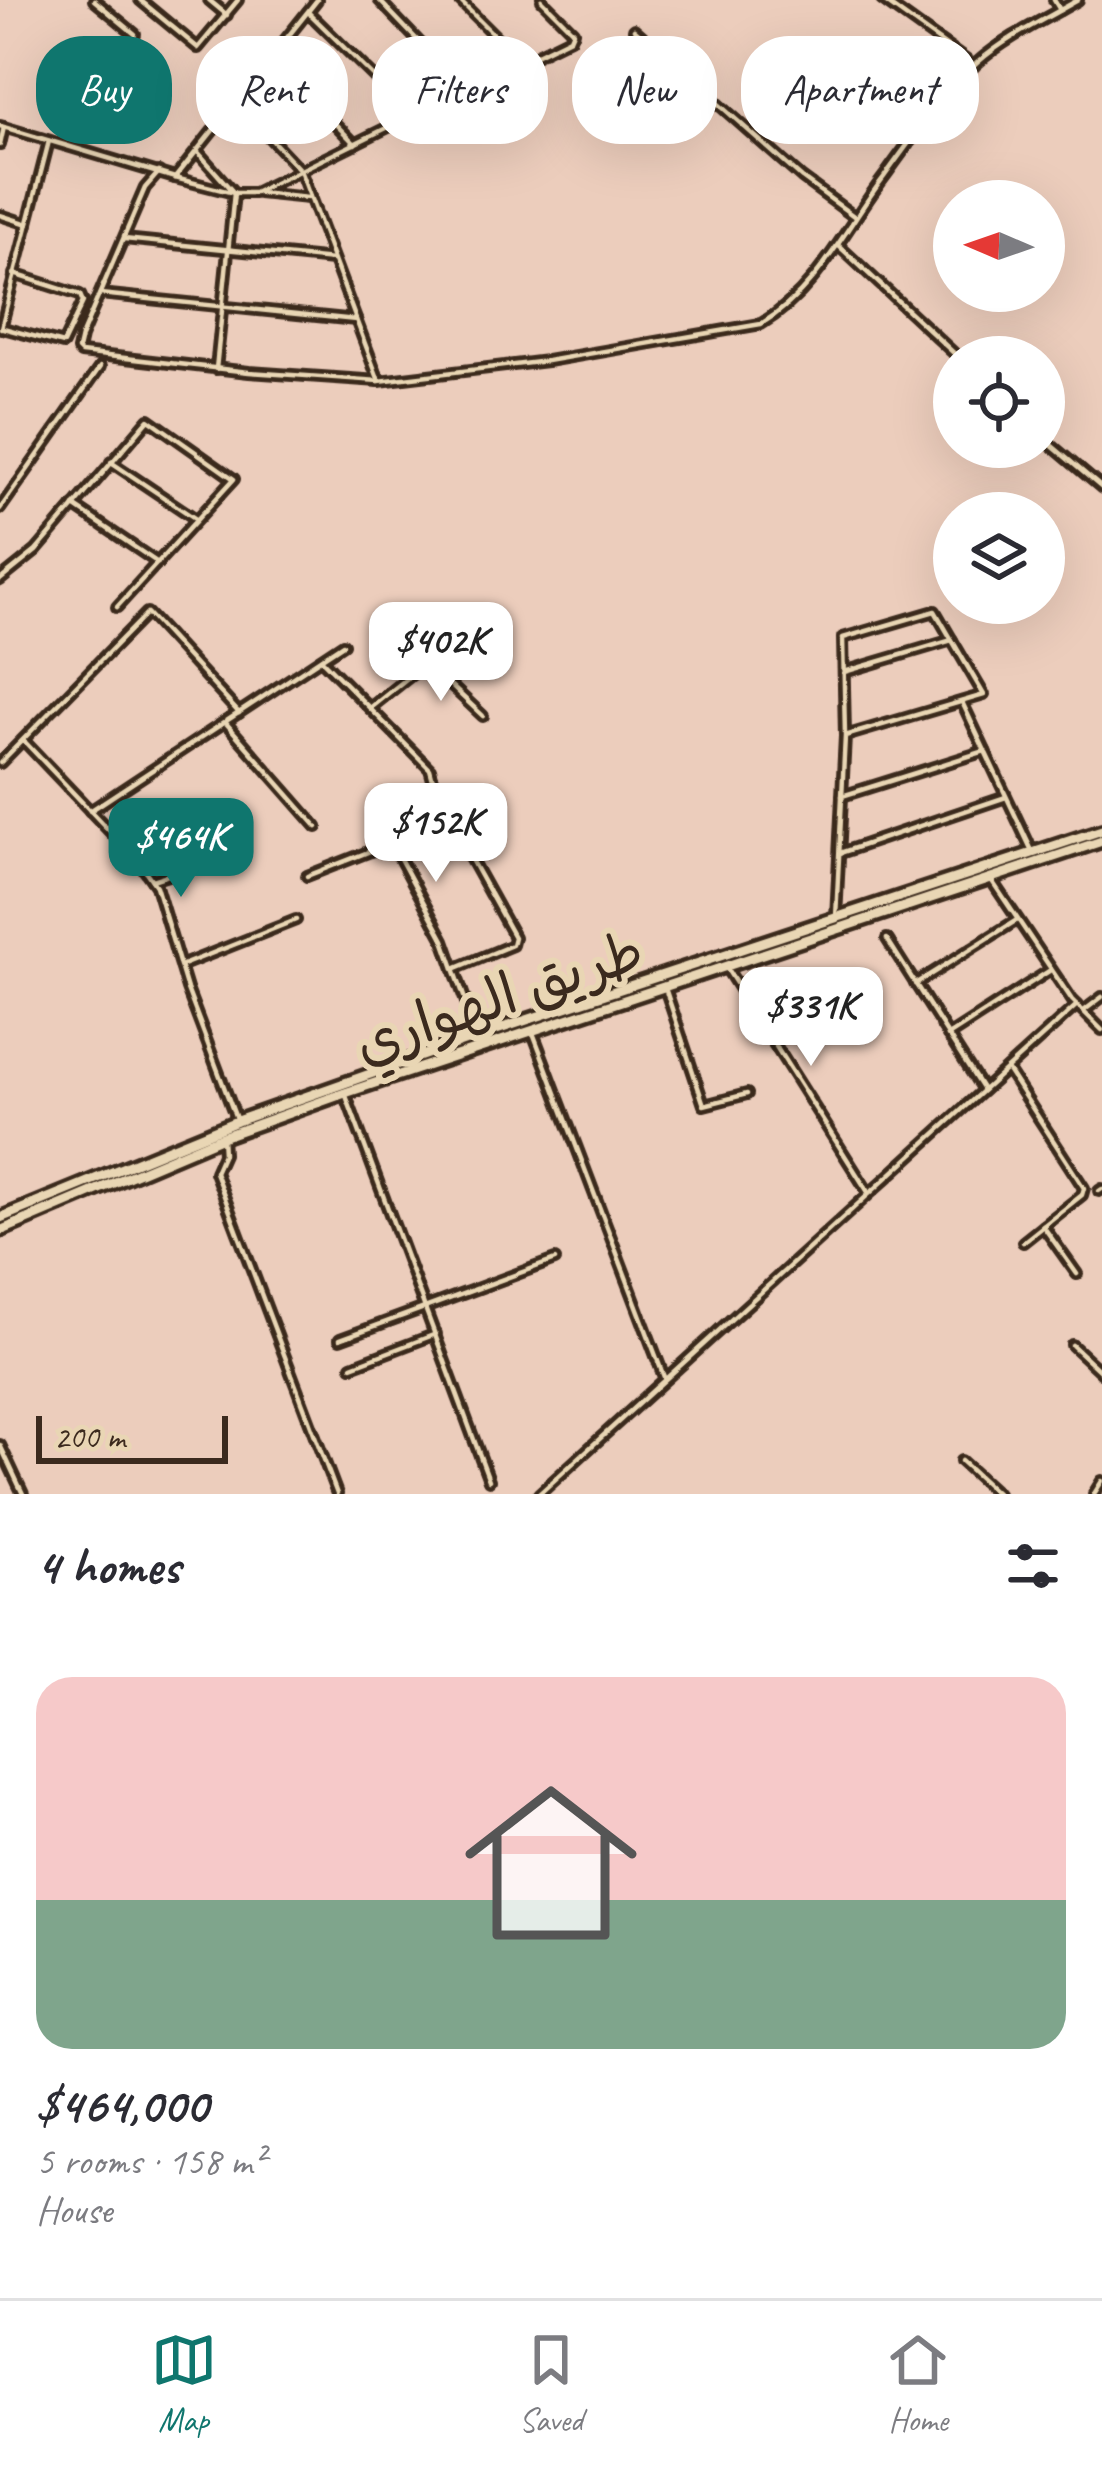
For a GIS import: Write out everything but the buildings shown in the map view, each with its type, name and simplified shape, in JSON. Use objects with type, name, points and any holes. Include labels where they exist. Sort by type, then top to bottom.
[{"type":"highway","name":"طريق الهواري","points":[[0,1231],[237,1121],[478,1036],[1102,830]]},
{"type":"highway","name":"طريق الهواري","points":[[0,1218],[188,1146],[1102,841]]},
{"type":"street","points":[[94,0],[135,34]]},
{"type":"street","points":[[208,0],[227,15]]},
{"type":"street","points":[[145,2],[198,48],[238,0]]},
{"type":"street","points":[[289,36],[317,0]]},
{"type":"street","points":[[379,0],[413,36]]},
{"type":"street","points":[[459,0],[495,36]]},
{"type":"street","points":[[542,0],[574,35],[548,48]]},
{"type":"street","points":[[882,0],[932,36]]},
{"type":"street","points":[[1054,0],[1060,10]]},
{"type":"street","points":[[979,63],[1078,0]]},
{"type":"street","points":[[308,12],[372,75]]},
{"type":"street","points":[[634,29],[802,178],[855,218]]},
{"type":"street","points":[[0,145],[2,126],[36,136]]},
{"type":"street","points":[[348,136],[356,144]]},
{"type":"street","points":[[254,193],[372,136]]},
{"type":"street","points":[[14,274],[80,295],[83,302],[63,344],[1,327],[14,274],[49,144]]},
{"type":"street","points":[[64,144],[234,193],[310,198]]},
{"type":"street","points":[[175,178],[203,144]]},
{"type":"street","points":[[276,144],[300,170],[380,381]]},
{"type":"street","points":[[159,172],[145,188],[78,345],[81,353],[380,381],[547,361],[761,324],[779,313],[839,246],[913,144]]},
{"type":"street","points":[[197,151],[234,193],[216,369]]},
{"type":"street","points":[[0,215],[28,224]]},
{"type":"street","points":[[124,239],[334,260]]},
{"type":"street","points":[[839,246],[935,336]]},
{"type":"street","points":[[100,294],[356,320]]},
{"type":"street","points":[[0,509],[100,367]]},
{"type":"street","points":[[0,580],[36,551],[149,419],[233,475],[233,481],[117,607]]},
{"type":"street","points":[[1065,457],[1102,488]]},
{"type":"street","points":[[111,461],[197,520]]},
{"type":"street","points":[[74,506],[158,563]]},
{"type":"street","points":[[836,918],[845,736],[843,641],[848,635],[933,611],[985,693],[845,736]]},
{"type":"street","points":[[0,763],[147,614],[239,713]]},
{"type":"street","points":[[844,672],[952,640]]},
{"type":"street","points":[[90,811],[344,644]]},
{"type":"street","points":[[370,708],[446,647]]},
{"type":"street","points":[[321,658],[430,769],[439,802],[514,937],[512,945],[454,969]]},
{"type":"street","points":[[427,663],[483,716]]},
{"type":"street","points":[[962,702],[1033,853]]},
{"type":"street","points":[[225,722],[317,827]]},
{"type":"street","points":[[24,741],[152,880],[237,1121]]},
{"type":"street","points":[[842,796],[985,751]]},
{"type":"street","points":[[840,853],[1006,796]]},
{"type":"street","points":[[307,876],[391,843],[395,832],[439,802]]},
{"type":"street","points":[[391,843],[444,940],[478,1036]]},
{"type":"street","points":[[152,880],[224,857]]},
{"type":"street","points":[[990,878],[1077,1005],[1102,1030]]},
{"type":"street","points":[[179,966],[296,920]]},
{"type":"street","points":[[915,984],[1017,920]]},
{"type":"street","points":[[887,939],[983,1090]]},
{"type":"street","points":[[724,965],[868,1192]]},
{"type":"street","points":[[948,1036],[1051,969]]},
{"type":"street","points":[[664,985],[704,1105],[747,1094]]},
{"type":"street","points":[[1085,1010],[1102,997]]},
{"type":"street","points":[[538,1494],[1077,1005]]},
{"type":"street","points":[[532,1030],[664,1377]]},
{"type":"street","points":[[1007,1069],[1084,1188],[1082,1196],[1023,1243]]},
{"type":"street","points":[[345,1094],[489,1480]]},
{"type":"street","points":[[222,1137],[224,1150],[215,1172],[338,1494]]},
{"type":"street","points":[[1042,1226],[1077,1274]]},
{"type":"street","points":[[340,1340],[555,1260]]},
{"type":"street","points":[[352,1366],[436,1334]]},
{"type":"street","points":[[1072,1345],[1102,1373]]},
{"type":"street","points":[[0,1445],[23,1494]]},
{"type":"street","points":[[961,1461],[997,1494]]},
{"type":"street","points":[[1094,1494],[1102,1481]]}]
